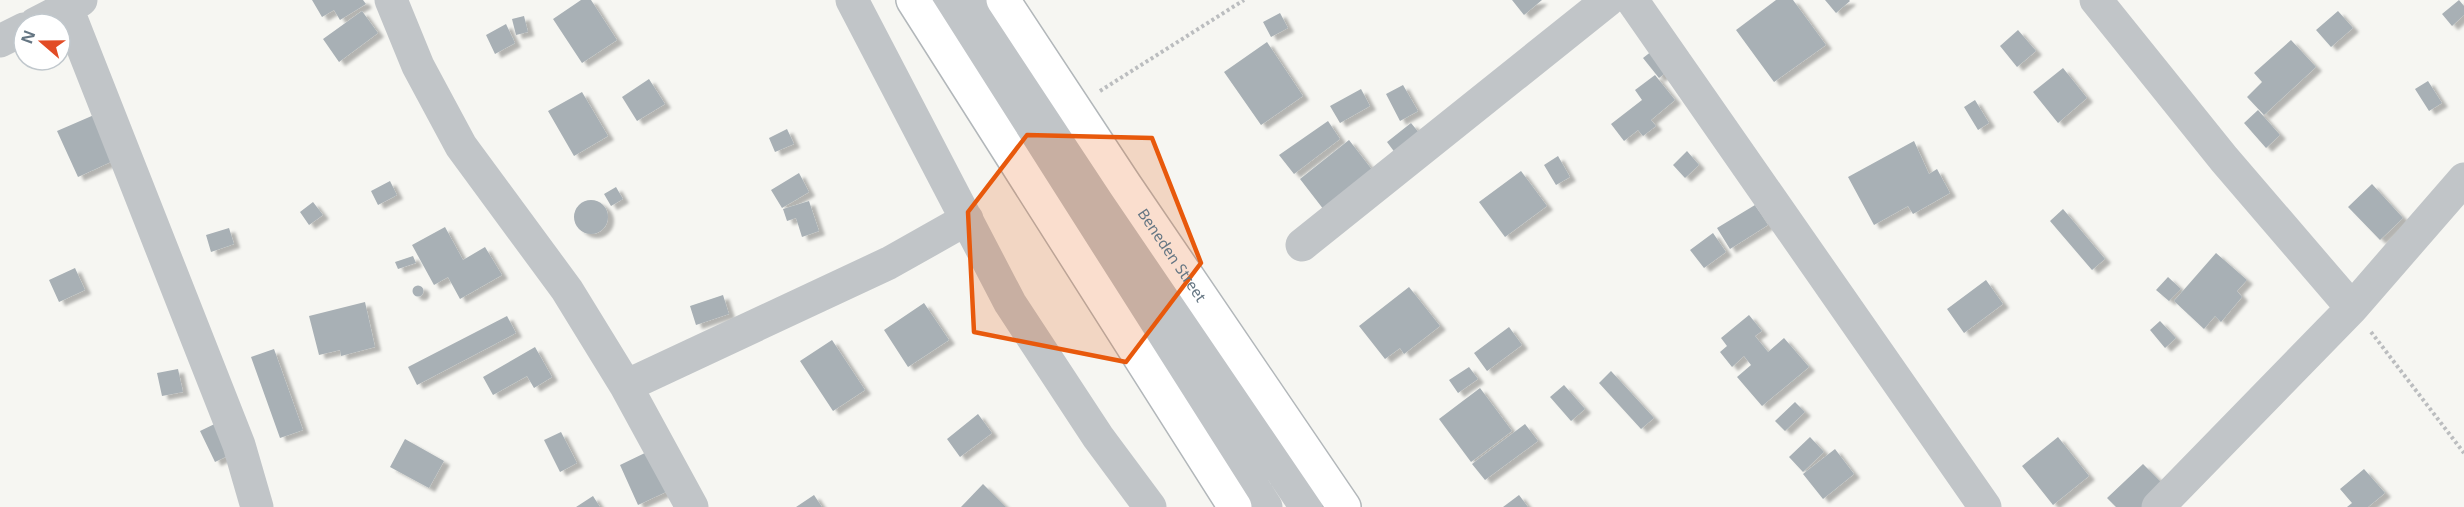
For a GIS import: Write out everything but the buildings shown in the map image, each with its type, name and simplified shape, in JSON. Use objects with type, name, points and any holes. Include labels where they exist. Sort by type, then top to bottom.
[{"type":"main road","points":[[913,0],[1235,507]]},
{"type":"main road","name":"Beneden Street","points":[[1003,0],[1125,185],[1344,507]]},
{"type":"street","points":[[391,0],[418,66],[461,146],[567,290],[626,386],[692,507]]},
{"type":"street","points":[[852,0],[1010,303],[1098,437],[1149,507]]},
{"type":"street","points":[[938,0],[1266,507]]},
{"type":"street","points":[[968,0],[1306,507]]},
{"type":"street","points":[[1302,245],[1608,0]]},
{"type":"street","points":[[1632,0],[1985,507]]},
{"type":"street","points":[[2096,0],[2224,159],[2352,308]]},
{"type":"street","points":[[58,12],[74,4],[239,445],[257,507]]},
{"type":"street","points":[[2158,507],[2352,308],[2464,179]]},
{"type":"street","points":[[626,386],[889,263],[967,219]]},
{"type":"path","points":[[1075,107],[1244,0]]},
{"type":"path","points":[[2352,308],[2464,453]]},
{"type":"highlighted area","points":[[1027,135],[1152,138],[1201,263],[1126,362],[974,332],[968,212]]}]
